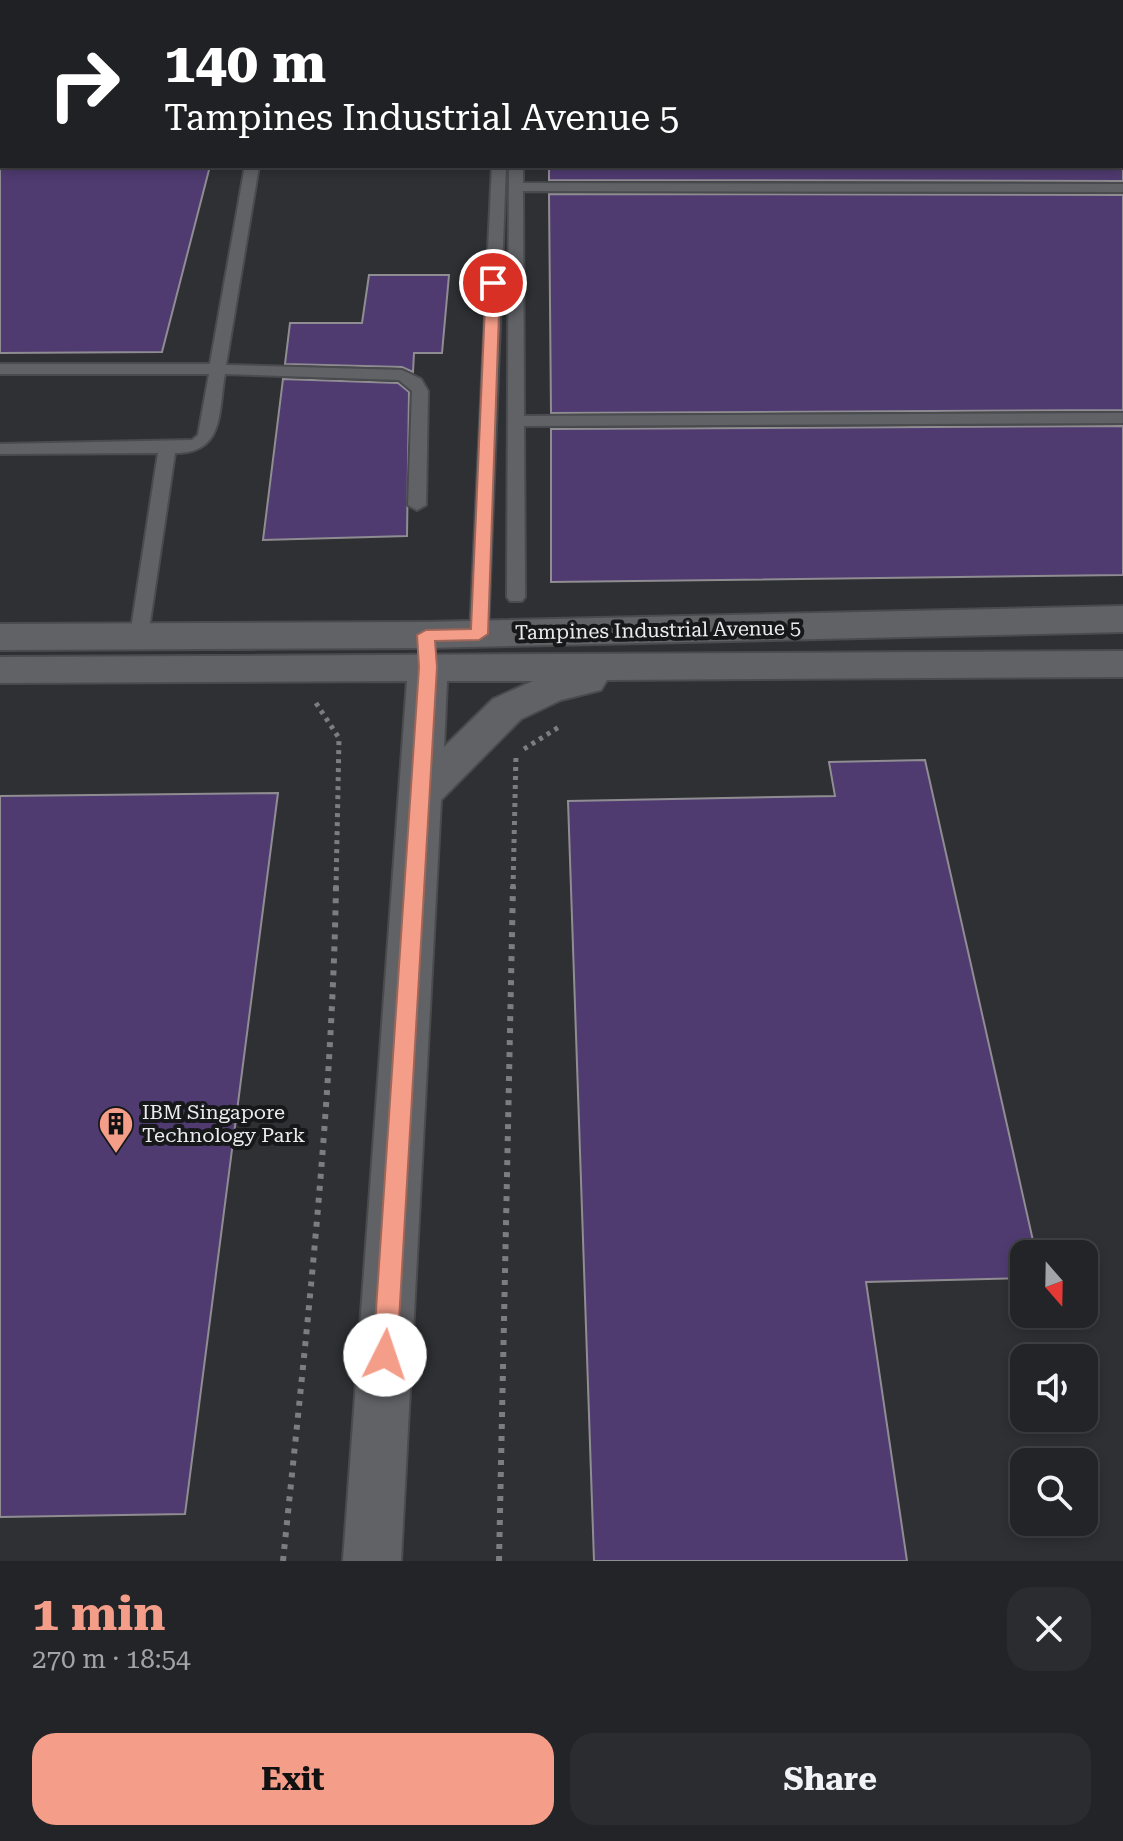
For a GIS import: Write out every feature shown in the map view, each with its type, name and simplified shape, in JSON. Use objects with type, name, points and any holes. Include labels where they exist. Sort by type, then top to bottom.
[{"type":"street","name":"Tampines Industrial Avenue 5","points":[[0,670],[427,651],[479,634],[1123,619]]},
{"type":"street","name":"Tampines Industrial Avenue 5","points":[[0,637],[139,636],[639,666],[1123,664]]},
{"type":"street","points":[[372,1561],[427,651]]},
{"type":"street","points":[[420,795],[507,709],[548,690],[639,666]]},
{"type":"lane","points":[[0,449],[167,448],[198,444],[206,437],[252,168]]},
{"type":"lane","points":[[479,634],[499,168]]},
{"type":"lane","points":[[516,168],[516,597]]},
{"type":"lane","points":[[517,187],[1123,188]]},
{"type":"lane","points":[[0,369],[218,369],[402,375],[415,382],[420,391],[417,505]]},
{"type":"lane","points":[[514,421],[1123,418]]},
{"type":"lane","points":[[139,636],[167,448]]},
{"type":"path","points":[[283,1561],[315,1251],[334,1010],[339,738],[319,705],[305,696]]},
{"type":"path","points":[[499,1561],[516,753],[566,722]]},
{"type":"building","points":[[0,168],[209,168],[162,352],[0,353]]},
{"type":"building","points":[[549,168],[1123,168],[1123,181],[549,180]]},
{"type":"building","points":[[549,194],[1123,195],[1123,410],[551,413]]},
{"type":"building","points":[[369,275],[449,275],[442,353],[414,353],[413,372],[402,367],[285,364],[290,323],[362,323]]},
{"type":"building","points":[[283,379],[398,383],[409,392],[407,536],[263,540]]},
{"type":"building","points":[[1123,426],[1123,575],[551,582],[551,429]]},
{"type":"building","points":[[925,760],[1033,1240],[1010,1240],[1010,1278],[866,1282],[907,1561],[594,1561],[568,801],[835,796],[829,762]]},
{"type":"building","name":"IBM Singapore Technology Park","points":[[278,793],[185,1514],[0,1517],[0,796]]},
{"type":"place","name":"IBM Singapore Technology Park","points":[[116,1155]]},
{"type":"route","points":[[385,1355],[428,667],[426,635],[479,634],[493,283]]}]
